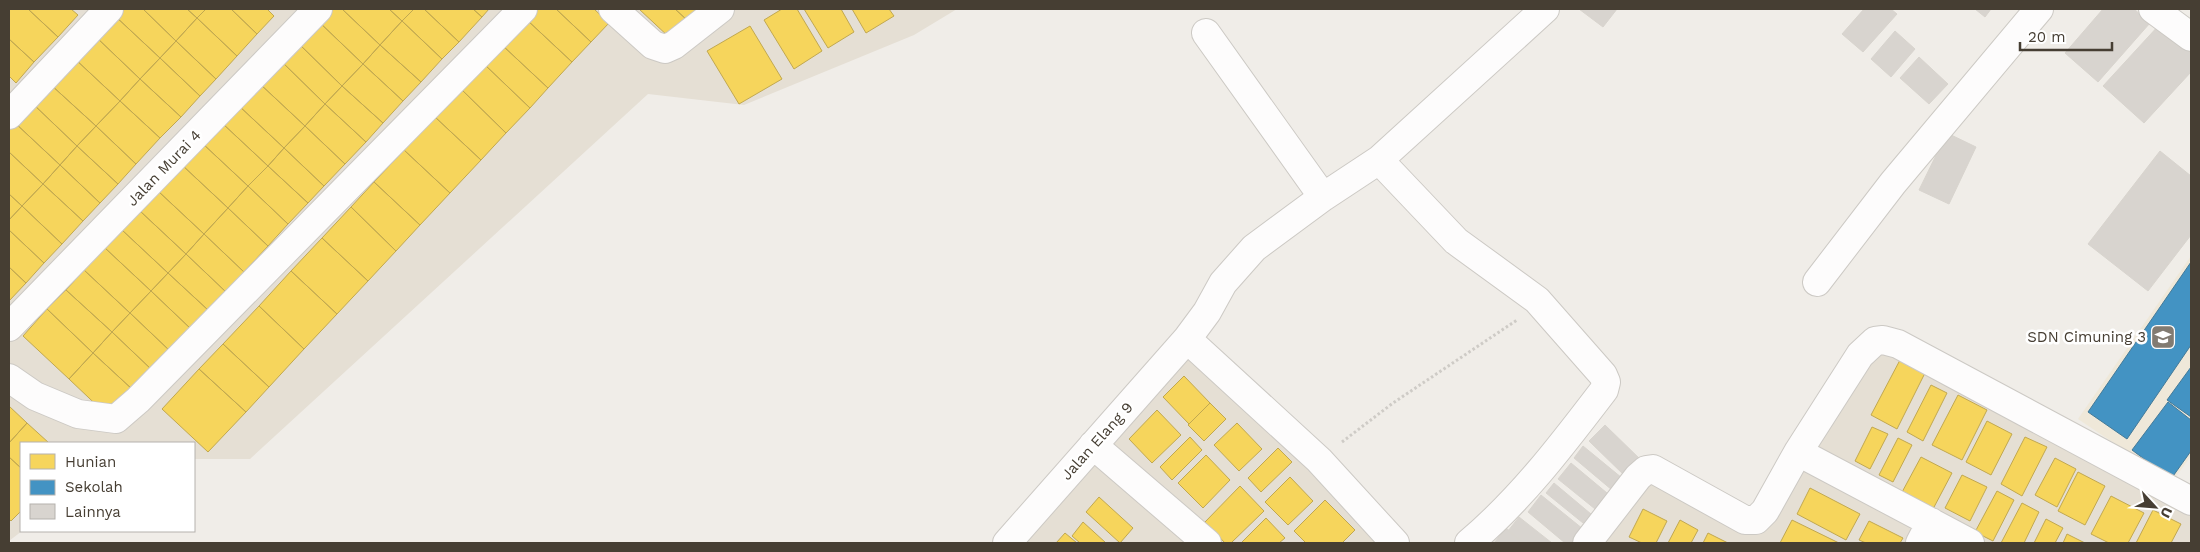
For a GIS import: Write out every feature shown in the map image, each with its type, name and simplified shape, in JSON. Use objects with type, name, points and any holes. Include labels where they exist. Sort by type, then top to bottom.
[{"type":"street","points":[[9,115],[109,9]]},
{"type":"street","name":"Jalan Murai 4","points":[[9,327],[318,9]]},
{"type":"street","points":[[9,378],[35,396],[78,414],[116,419],[138,400],[523,9]]},
{"type":"street","points":[[612,9],[653,45],[665,49],[674,45],[720,9]]},
{"type":"street","name":"Jalan Elang 9","points":[[1007,543],[1187,339],[1207,312],[1223,283],[1254,248],[1323,197],[1379,160],[1545,9]]},
{"type":"street","points":[[1817,282],[1893,183],[2039,9]]},
{"type":"street","points":[[2153,9],[2191,37]]},
{"type":"street","points":[[1206,33],[1323,197]]},
{"type":"street","points":[[1379,160],[1456,242],[1537,300],[1603,375],[1606,382],[1604,390],[1542,470],[1500,518],[1469,543]]},
{"type":"street","points":[[1187,339],[1319,460],[1395,543]]},
{"type":"street","points":[[1587,543],[1638,477],[1646,470],[1653,469],[1745,520],[1756,520],[1765,511],[1798,452],[1860,355],[1875,342],[1884,340],[1898,344],[2191,501]]},
{"type":"street","points":[[1093,445],[1207,543]]},
{"type":"street","points":[[1798,452],[1926,533],[1970,543]]},
{"type":"path","points":[[1319,460],[1393,403],[1515,322],[1537,300]]},
{"type":"shaded area","points":[[9,9],[957,9],[914,35],[744,105],[648,94],[250,459],[195,459],[195,442],[20,442],[21,532],[9,541]]},
{"type":"shaded area","name":"SDN Cimuning 3","points":[[2191,256],[2191,456],[2172,482],[2078,419]]},
{"type":"shaded area","points":[[1187,339],[1396,543],[1007,543]]},
{"type":"shaded area","points":[[1875,341],[2191,501],[2191,543],[1586,543],[1645,470],[1745,520]]},
{"type":"building: Hunian","points":[[9,9],[28,9],[58,37],[34,62],[9,39]]},
{"type":"building: Hunian","points":[[28,9],[71,9],[78,15],[58,37]]},
{"type":"building: Hunian","points":[[120,9],[143,9],[176,41],[160,58],[114,15]]},
{"type":"building: Hunian","points":[[143,9],[187,9],[197,18],[176,41]]},
{"type":"building: Hunian","points":[[187,9],[206,9],[197,18]]},
{"type":"building: Hunian","points":[[206,9],[231,9],[257,34],[237,56],[197,18]]},
{"type":"building: Hunian","points":[[231,9],[267,9],[274,16],[257,34]]},
{"type":"building: Hunian","points":[[328,9],[342,9],[380,45],[363,64],[317,20]]},
{"type":"building: Hunian","points":[[342,9],[389,9],[402,21],[380,45]]},
{"type":"building: Hunian","points":[[389,9],[414,9],[402,21]]},
{"type":"building: Hunian","points":[[414,9],[424,9],[459,42],[442,59],[402,21]]},
{"type":"building: Hunian","points":[[424,9],[473,9],[482,17],[459,42]]},
{"type":"building: Hunian","points":[[473,9],[489,9],[482,17]]},
{"type":"building: Hunian","points":[[536,9],[556,9],[591,42],[572,62],[526,19]]},
{"type":"building: Hunian","points":[[556,9],[594,9],[609,23],[591,42]]},
{"type":"building: Hunian","points":[[639,9],[675,9],[687,20],[670,38]]},
{"type":"building: Hunian","points":[[675,9],[697,9],[687,20]]},
{"type":"building: Hunian","points":[[782,9],[797,9],[822,51],[794,69],[764,20]]},
{"type":"building: Hunian","points":[[804,9],[841,9],[854,32],[828,48]]},
{"type":"building: Hunian","points":[[852,9],[889,9],[894,16],[866,33]]},
{"type":"building: Hunian","points":[[114,15],[160,58],[140,79],[95,36]]},
{"type":"building: Hunian","points":[[197,18],[237,56],[216,79],[176,41]]},
{"type":"building: Hunian","points":[[526,19],[572,62],[548,88],[502,45]]},
{"type":"building: Hunian","points":[[317,20],[363,64],[342,86],[297,42]]},
{"type":"building: Hunian","points":[[402,21],[442,59],[421,82],[380,45]]},
{"type":"building: Hunian","points":[[750,26],[782,79],[739,104],[707,51]]},
{"type":"building: Hunian","points":[[95,36],[140,79],[120,101],[74,58]]},
{"type":"building: Hunian","points":[[9,39],[34,62],[16,83],[9,76]]},
{"type":"building: Hunian","points":[[176,41],[216,79],[200,96],[160,58]]},
{"type":"building: Hunian","points":[[297,42],[342,86],[325,104],[280,60]]},
{"type":"building: Hunian","points":[[380,45],[421,82],[403,101],[363,64]]},
{"type":"building: Hunian","points":[[502,45],[548,88],[530,108],[484,64]]},
{"type":"building: Hunian","points":[[74,58],[120,101],[96,126],[50,84]]},
{"type":"building: Hunian","points":[[160,58],[200,96],[181,117],[140,79]]},
{"type":"building: Hunian","points":[[280,60],[325,104],[305,126],[259,83]]},
{"type":"building: Hunian","points":[[363,64],[403,101],[383,123],[342,86]]},
{"type":"building: Hunian","points":[[484,64],[530,108],[506,133],[461,89]]},
{"type":"building: Hunian","points":[[140,79],[181,117],[160,138],[120,101]]},
{"type":"building: Hunian","points":[[259,83],[305,126],[284,148],[238,105]]},
{"type":"building: Hunian","points":[[50,84],[96,126],[77,146],[32,103]]},
{"type":"building: Hunian","points":[[342,86],[383,123],[366,142],[325,104]]},
{"type":"building: Hunian","points":[[461,89],[506,133],[481,160],[435,117]]},
{"type":"building: Hunian","points":[[120,101],[160,138],[136,164],[96,126]]},
{"type":"building: Hunian","points":[[32,103],[77,146],[60,165],[14,122]]},
{"type":"building: Hunian","points":[[325,104],[366,142],[345,164],[305,126]]},
{"type":"building: Hunian","points":[[238,105],[284,148],[268,166],[222,123]]},
{"type":"building: Hunian","points":[[435,117],[481,160],[450,193],[404,150]]},
{"type":"building: Hunian","points":[[14,122],[60,165],[43,184],[9,152],[9,128]]},
{"type":"building: Hunian","points":[[222,123],[268,166],[248,186],[202,143]]},
{"type":"building: Hunian","points":[[96,126],[136,164],[118,184],[77,146]]},
{"type":"building: Hunian","points":[[305,126],[345,164],[324,186],[284,148]]},
{"type":"building: Hunian","points":[[202,143],[248,186],[228,208],[182,165]]},
{"type":"building: Hunian","points":[[77,146],[118,184],[100,203],[60,165]]},
{"type":"building: Hunian","points":[[284,148],[324,186],[308,203],[268,166]]},
{"type":"building: Hunian","points":[[404,150],[450,193],[420,225],[374,182]]},
{"type":"building: Hunian","points":[[9,152],[43,184],[22,206],[9,194]]},
{"type":"building: Hunian","points":[[60,165],[100,203],[83,221],[43,184]]},
{"type":"building: Hunian","points":[[182,165],[228,208],[204,234],[158,191]]},
{"type":"building: Hunian","points":[[268,166],[308,203],[288,224],[248,186]]},
{"type":"building: Hunian","points":[[374,182],[420,225],[396,251],[351,207]]},
{"type":"building: Hunian","points":[[43,184],[83,221],[62,244],[22,206]]},
{"type":"building: Hunian","points":[[248,186],[288,224],[268,246],[228,208]]},
{"type":"building: Hunian","points":[[158,191],[204,234],[186,254],[140,211]]},
{"type":"building: Hunian","points":[[9,194],[22,206],[9,220]]},
{"type":"building: Hunian","points":[[22,206],[62,244],[44,263],[9,230],[9,220]]},
{"type":"building: Hunian","points":[[351,207],[396,251],[368,281],[322,238]]},
{"type":"building: Hunian","points":[[228,208],[268,246],[244,272],[204,234]]},
{"type":"building: Hunian","points":[[140,211],[186,254],[168,273],[122,230]]},
{"type":"building: Hunian","points":[[9,230],[44,263],[26,283],[9,267]]},
{"type":"building: Hunian","points":[[122,230],[168,273],[151,291],[105,248]]},
{"type":"building: Hunian","points":[[204,234],[244,272],[226,292],[186,254]]},
{"type":"building: Hunian","points":[[322,238],[368,281],[337,314],[291,271]]},
{"type":"building: Hunian","points":[[105,248],[151,291],[130,313],[84,270]]},
{"type":"building: Hunian","points":[[186,254],[226,292],[208,310],[168,273]]},
{"type":"building: Hunian","points":[[9,267],[26,283],[9,301]]},
{"type":"building: Hunian","points":[[84,270],[130,313],[112,332],[66,290]]},
{"type":"building: Hunian","points":[[291,271],[337,314],[304,349],[259,306]]},
{"type":"building: Hunian","points":[[168,273],[208,310],[191,329],[151,291]]},
{"type":"building: Hunian","points":[[66,290],[112,332],[93,353],[47,309]]},
{"type":"building: Hunian","points":[[151,291],[191,329],[170,351],[130,313]]},
{"type":"building: Hunian","points":[[259,306],[304,349],[269,387],[223,344]]},
{"type":"building: Hunian","points":[[47,309],[93,353],[69,379],[23,336]]},
{"type":"building: Hunian","points":[[130,313],[170,351],[152,370],[112,332]]},
{"type":"building: Hunian","points":[[112,332],[152,370],[133,390],[93,353]]},
{"type":"building: Hunian","points":[[223,344],[269,387],[246,412],[199,369]]},
{"type":"building: Hunian","points":[[93,353],[133,390],[109,417],[69,379]]},
{"type":"building: Hunian","points":[[1900,360],[1925,373],[1897,429],[1871,415]]},
{"type":"building: Hunian","points":[[199,369],[246,412],[208,452],[162,409]]},
{"type":"building: Hunian","points":[[1184,376],[1210,403],[1189,424],[1163,397]]},
{"type":"building: Hunian","points":[[1931,385],[1947,393],[1923,441],[1907,432]]},
{"type":"building: Hunian","points":[[1958,395],[1987,410],[1962,460],[1932,445]]},
{"type":"building: Hunian","points":[[1210,403],[1226,419],[1204,441],[1188,425]]},
{"type":"building: Hunian","points":[[9,406],[27,423],[9,443]]},
{"type":"building: Hunian","points":[[1157,410],[1181,435],[1152,463],[1129,439]]},
{"type":"building: Hunian","points":[[1987,421],[2012,434],[1991,475],[1966,462]]},
{"type":"building: Hunian","points":[[27,423],[48,442],[20,442],[20,467],[9,457],[9,443]]},
{"type":"building: Hunian","points":[[1237,423],[1262,449],[1239,471],[1214,445]]},
{"type":"building: Hunian","points":[[1872,427],[1888,434],[1870,469],[1855,461]]},
{"type":"building: Hunian","points":[[1190,437],[1202,450],[1172,480],[1160,467]]},
{"type":"building: Hunian","points":[[2025,437],[2047,447],[2022,496],[2001,484]]},
{"type":"building: Hunian","points":[[1898,438],[1912,445],[1893,482],[1879,475]]},
{"type":"building: Hunian","points":[[1278,448],[1292,462],[1261,492],[1248,478]]},
{"type":"building: Hunian","points":[[1206,455],[1230,480],[1203,508],[1178,483]]},
{"type":"building: Hunian","points":[[9,457],[20,467],[20,512],[11,521],[9,519]]},
{"type":"building: Hunian","points":[[1921,457],[1952,473],[1933,509],[1901,494]]},
{"type":"building: Hunian","points":[[2055,458],[2076,469],[2057,507],[2035,495]]},
{"type":"building: Hunian","points":[[2078,472],[2105,486],[2085,525],[2058,511]]},
{"type":"building: Hunian","points":[[1962,475],[1987,487],[1970,521],[1945,508]]},
{"type":"building: Hunian","points":[[1290,477],[1313,501],[1288,525],[1265,502]]},
{"type":"building: Hunian","points":[[1240,486],[1264,511],[1231,543],[1225,543],[1205,522]]},
{"type":"building: Hunian","points":[[1810,488],[1860,514],[1846,540],[1797,514]]},
{"type":"building: Hunian","points":[[1997,491],[2014,500],[1993,541],[1975,532]]},
{"type":"building: Hunian","points":[[2111,496],[2144,513],[2128,543],[2109,543],[2091,534]]},
{"type":"building: Hunian","points":[[1099,497],[1133,528],[1120,543],[1086,512]]},
{"type":"building: Hunian","points":[[1325,500],[1355,530],[1342,543],[1306,543],[1294,531]]},
{"type":"building: Hunian","points":[[2022,503],[2039,512],[2024,543],[2001,543]]},
{"type":"building: Hunian","points":[[1643,509],[1667,521],[1656,543],[1642,543],[1629,537]]},
{"type":"building: Hunian","points":[[2153,510],[2181,524],[2171,543],[2136,543]]},
{"type":"building: Hunian","points":[[1266,518],[1285,538],[1279,543],[1241,543]]},
{"type":"building: Hunian","points":[[2046,519],[2063,528],[2055,543],[2034,543]]},
{"type":"building: Hunian","points":[[1680,520],[1698,530],[1691,543],[1668,543]]},
{"type":"building: Hunian","points":[[1792,520],[1839,543],[1780,543]]},
{"type":"building: Hunian","points":[[1869,521],[1903,538],[1900,543],[1866,543],[1859,540]]},
{"type":"building: Hunian","points":[[1083,522],[1106,543],[1080,543],[1072,536]]},
{"type":"building: Hunian","points":[[1065,533],[1077,543],[1056,543]]},
{"type":"building: Hunian","points":[[1708,533],[1728,543],[1703,543]]},
{"type":"building: Hunian","points":[[2067,534],[2085,543],[2063,543]]},
{"type":"building: Sekolah","points":[[2191,262],[2191,345],[2127,439],[2088,412]]},
{"type":"building: Sekolah","points":[[2191,367],[2191,417],[2167,400]]},
{"type":"building: Sekolah","points":[[2168,402],[2191,420],[2191,451],[2171,479],[2132,450]]},
{"type":"building: Lainnya","points":[[1579,9],[1617,9],[1603,27]]},
{"type":"building: Lainnya","points":[[1864,9],[1891,9],[1897,14],[1863,52],[1842,34]]},
{"type":"building: Lainnya","points":[[1975,9],[1991,9],[1985,17]]},
{"type":"building: Lainnya","points":[[2103,9],[2134,9],[2150,23],[2098,82],[2065,53]]},
{"type":"building: Lainnya","points":[[2160,24],[2191,53],[2191,72],[2144,123],[2103,86]]},
{"type":"building: Lainnya","points":[[1895,31],[1915,49],[1891,77],[1871,59]]},
{"type":"building: Lainnya","points":[[1919,57],[1948,84],[1929,104],[1900,78]]},
{"type":"building: Lainnya","points":[[1947,133],[1976,147],[1949,204],[1919,190]]},
{"type":"building: Lainnya","points":[[2160,151],[2191,176],[2191,235],[2148,291],[2088,244]]},
{"type":"building: Lainnya","points":[[1605,425],[1642,461],[1626,477],[1589,441]]},
{"type":"building: Lainnya","points":[[1583,446],[1622,478],[1612,490],[1574,458]]},
{"type":"building: Lainnya","points":[[1571,463],[1613,498],[1600,513],[1558,479]]},
{"type":"building: Lainnya","points":[[1554,483],[1591,514],[1583,523],[1546,493]]},
{"type":"building: Lainnya","points":[[1541,495],[1583,529],[1571,543],[1565,543],[1528,512]]},
{"type":"building: Lainnya","points":[[1519,517],[1552,543],[1523,543],[1508,531]]},
{"type":"building: Lainnya","points":[[1506,528],[1524,543],[1494,543]]},
{"type":"place","name":"SDN Cimuning 3","points":[[2163,337]]}]
